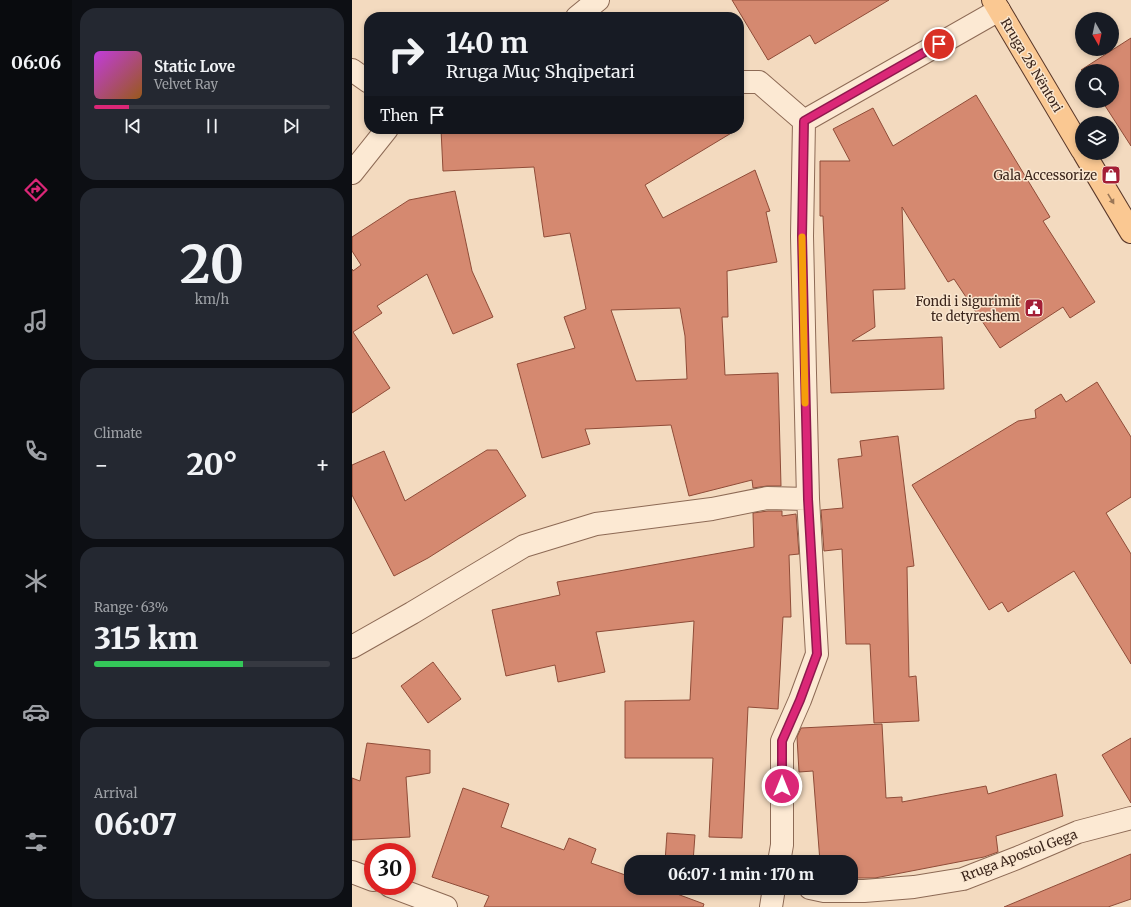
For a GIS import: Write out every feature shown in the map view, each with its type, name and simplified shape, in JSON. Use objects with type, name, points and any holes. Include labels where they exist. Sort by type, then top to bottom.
[{"type":"main road","name":"Rruga 28 Nëntori","points":[[996,5],[1075,138]]},
{"type":"main road","points":[[1088,160],[1131,232]]},
{"type":"street","points":[[583,12],[598,0]]},
{"type":"street","points":[[804,121],[996,5]]},
{"type":"street","points":[[352,70],[364,78]]},
{"type":"street","points":[[744,82],[759,82],[804,121]]},
{"type":"street","points":[[780,855],[782,845],[782,741],[800,700],[817,654],[808,499],[802,236],[804,121]]},
{"type":"street","points":[[352,173],[383,134]]},
{"type":"street","points":[[352,647],[524,546],[596,524],[712,509],[767,498],[808,499]]},
{"type":"street","name":"Rruga Apostol Gega","points":[[858,890],[914,887],[963,879],[1078,832],[1131,818]]},
{"type":"street","points":[[352,872],[364,877]]},
{"type":"street","points":[[414,895],[446,907]]},
{"type":"street","points":[[771,907],[773,895]]},
{"type":"building","points":[[732,0],[889,0],[815,44],[810,35],[768,60],[744,20],[744,12],[739,12]]},
{"type":"building","points":[[1131,38],[1131,146],[1119,127],[1119,116],[1112,116],[1107,108],[1119,108],[1119,64],[1090,64],[1103,56],[1119,56],[1119,46]]},
{"type":"building","points":[[976,95],[1050,217],[1043,221],[1095,302],[1070,318],[1063,307],[1000,348],[954,279],[948,282],[902,207],[905,289],[873,290],[875,327],[852,341],[942,337],[944,389],[831,393],[823,216],[820,216],[820,161],[850,161],[833,129],[873,108],[893,146]]},
{"type":"building","points":[[441,134],[730,134],[645,185],[663,218],[755,170],[770,211],[766,212],[777,262],[727,271],[728,317],[722,317],[725,375],[778,373],[781,486],[753,488],[752,480],[689,496],[671,425],[585,429],[590,444],[542,458],[517,364],[575,348],[564,317],[586,309],[570,233],[544,237],[534,167],[443,171]],"holes":[[[680,308],[685,336],[687,379],[636,381],[611,310]]]},
{"type":"building","points":[[455,191],[472,271],[493,317],[453,334],[427,274],[377,306],[382,313],[353,332],[390,388],[352,413],[352,269],[353,271],[361,265],[352,251],[352,237],[409,200]]},
{"type":"building","points":[[1097,382],[1131,437],[1131,497],[1106,513],[1131,554],[1131,664],[1074,571],[1008,612],[1002,602],[989,610],[912,485],[1018,421],[1036,418],[1035,410],[1061,394],[1066,402]]},
{"type":"building","points":[[898,436],[914,566],[907,567],[909,677],[916,676],[919,721],[874,723],[870,644],[846,644],[842,549],[824,551],[821,510],[843,508],[838,459],[862,456],[860,441]]},
{"type":"building","points":[[487,450],[497,450],[526,496],[428,558],[394,576],[352,495],[352,465],[384,451],[405,501]]},
{"type":"building","points":[[782,511],[782,516],[796,514],[799,554],[789,555],[791,617],[783,617],[778,709],[748,707],[742,838],[709,837],[713,758],[625,758],[625,701],[690,700],[694,621],[596,632],[605,672],[558,682],[555,665],[506,676],[492,610],[560,595],[557,582],[754,547],[753,513]]},
{"type":"building","points":[[433,662],[461,699],[428,723],[401,686]]},
{"type":"building","points":[[882,724],[886,798],[902,797],[902,802],[986,786],[988,794],[1056,774],[1063,816],[996,836],[998,852],[984,857],[875,878],[858,878],[858,855],[819,855],[813,771],[799,772],[797,737],[801,728]]},
{"type":"building","points":[[1131,738],[1131,803],[1102,755]]},
{"type":"building","points":[[367,743],[430,750],[430,773],[406,777],[410,837],[352,840],[352,778],[360,781]]},
{"type":"building","points":[[463,788],[509,804],[501,827],[564,850],[569,838],[596,849],[591,863],[624,875],[624,895],[680,895],[704,904],[703,907],[484,907],[489,896],[432,877]]},
{"type":"building","points":[[667,833],[695,835],[694,855],[665,855]]},
{"type":"building","points":[[1131,854],[1131,899],[1108,907],[1004,907]]},
{"type":"slow traffic","points":[[802,237],[805,403]]},
{"type":"place","name":"Gala Accessorize","points":[[1111,175]]},
{"type":"place","name":"Fondi i sigurimit te detyreshem","points":[[1034,308]]},
{"type":"route","points":[[782,786],[782,741],[800,700],[817,654],[808,499],[802,236],[804,121],[939,44]]}]
